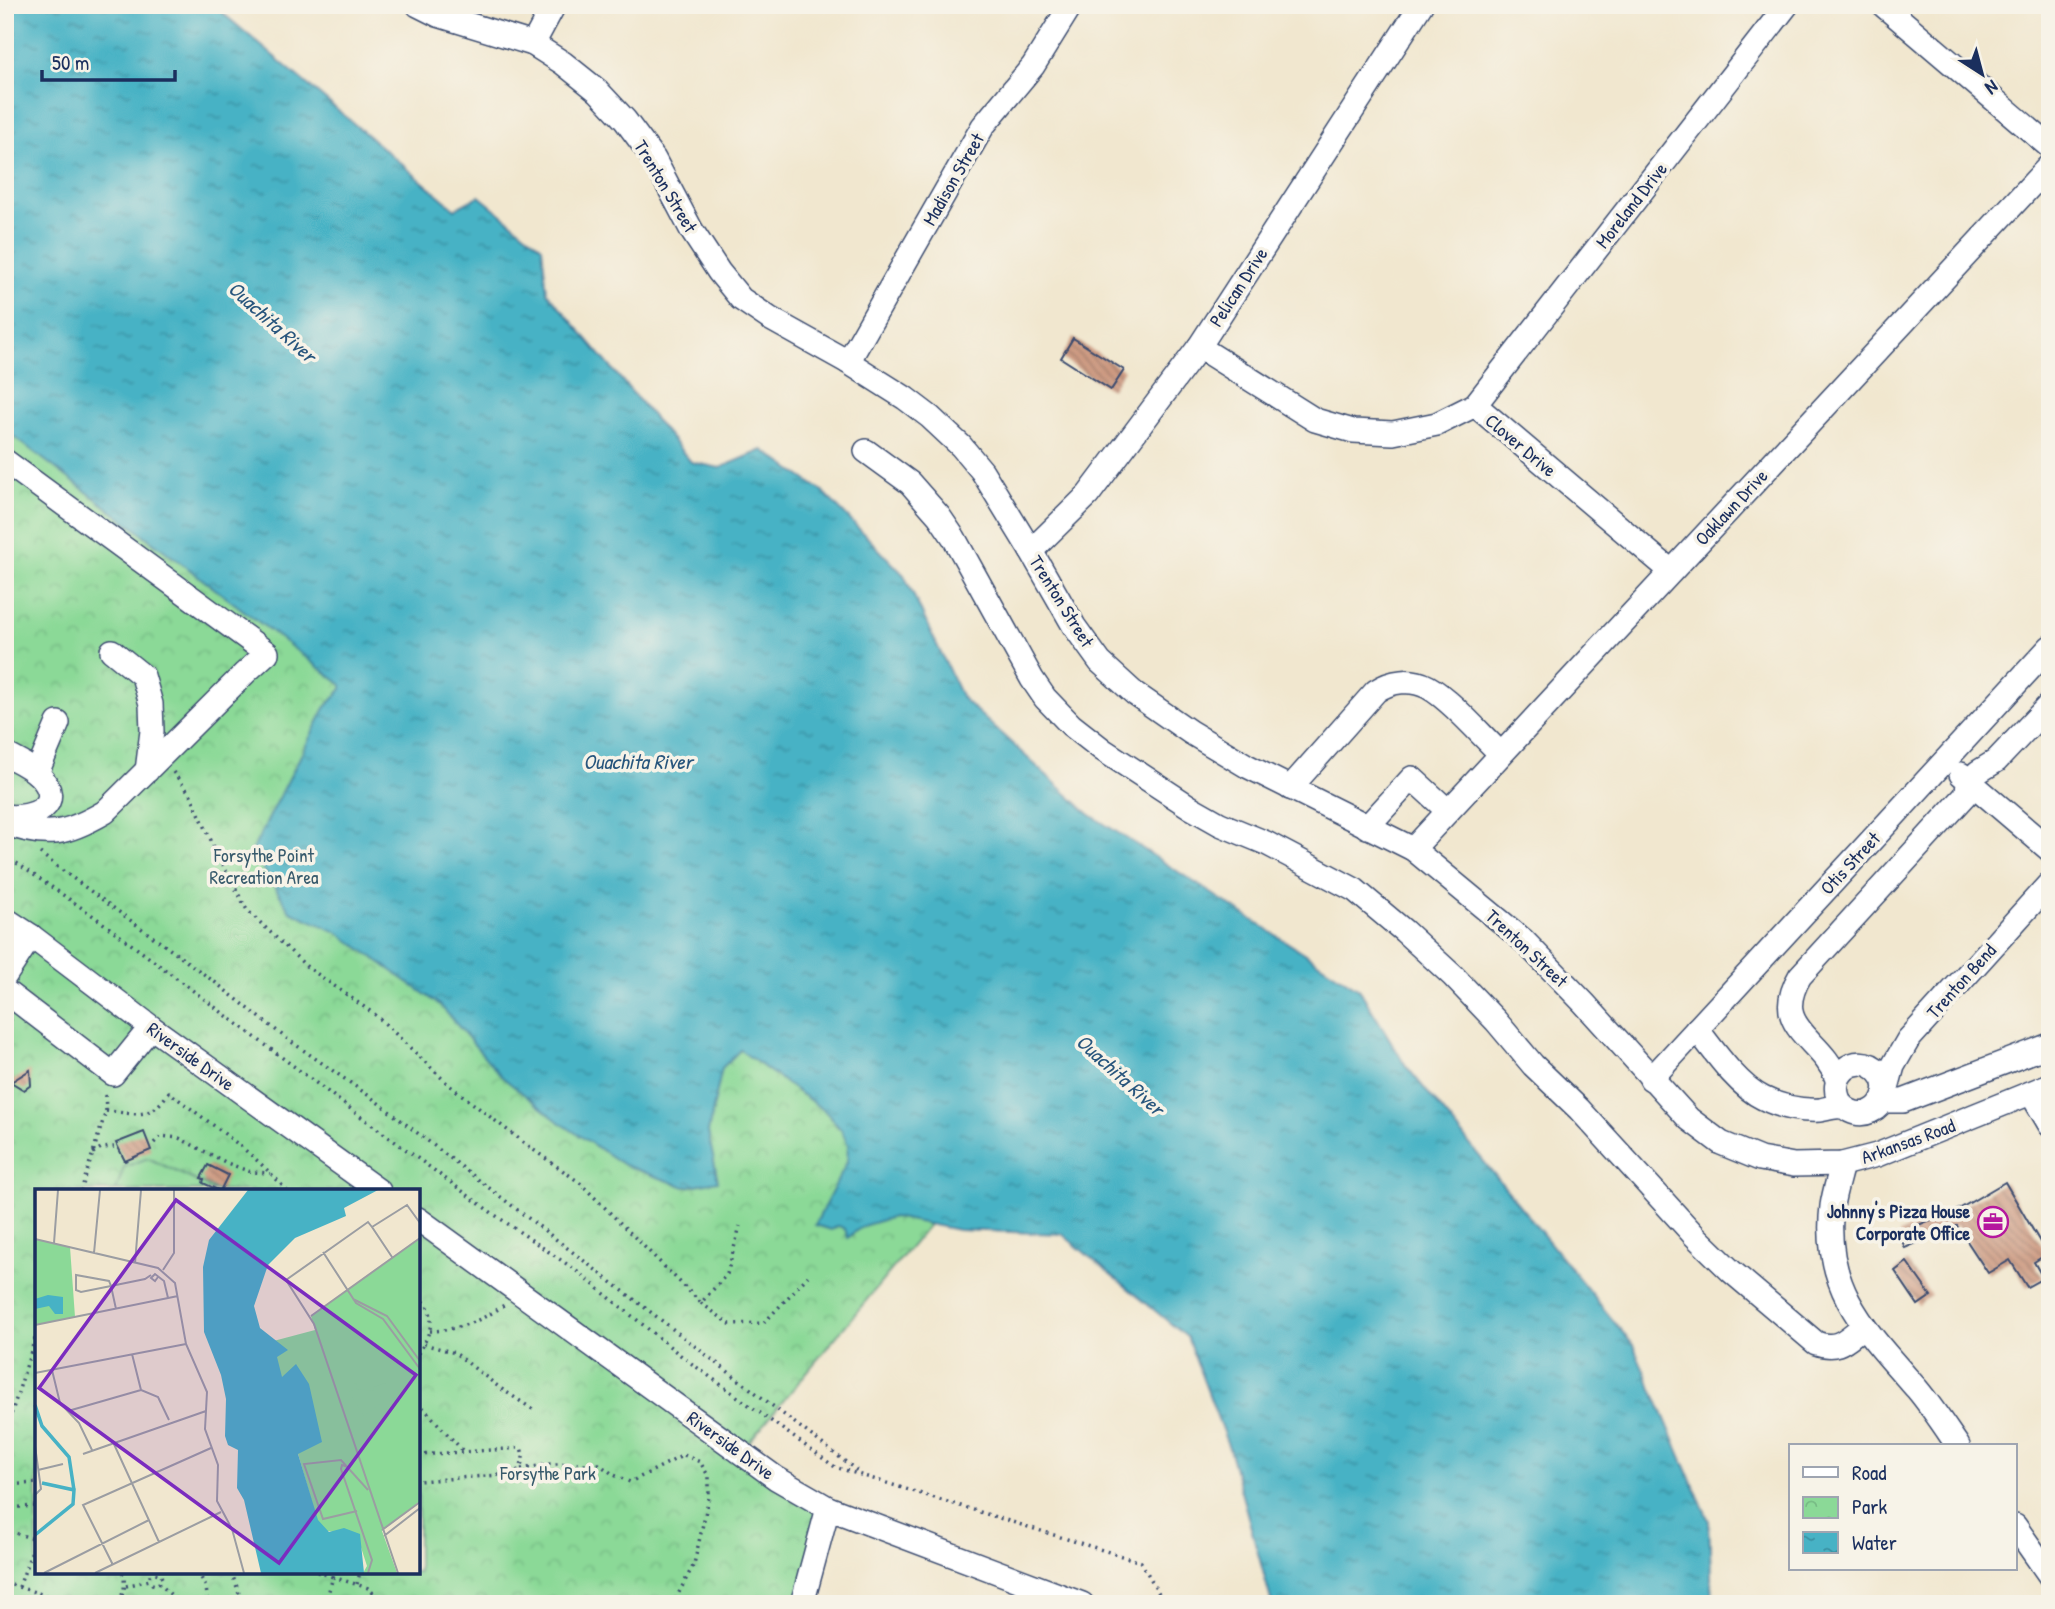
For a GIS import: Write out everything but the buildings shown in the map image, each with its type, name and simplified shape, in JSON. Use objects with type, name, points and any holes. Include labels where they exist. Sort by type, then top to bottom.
[{"type":"street","name":"Trenton Street","points":[[418,5],[438,15],[533,44],[563,63],[598,92],[625,120],[654,159],[692,231],[741,299],[905,398],[961,446],[982,471],[1074,626],[1100,662],[1134,693],[1189,732],[1247,766],[1413,849],[1523,940],[1689,1119],[1721,1143],[1760,1159]]},
{"type":"street","points":[[533,44],[554,5]]},
{"type":"street","name":"Madison Street","points":[[848,362],[983,126],[1033,66],[1071,5]]},
{"type":"street","name":"Pelican Drive","points":[[1031,551],[1088,495],[1199,347],[1421,5]]},
{"type":"street","name":"Moreland Drive","points":[[1475,405],[1787,5]]},
{"type":"street","points":[[1883,5],[2050,147]]},
{"type":"street","name":"Oaklawn Drive","points":[[1413,849],[2050,165]]},
{"type":"street","name":"Clover Drive","points":[[1199,347],[1315,420],[1353,431],[1392,433],[1437,424],[1475,405],[1671,572]]},
{"type":"street","points":[[866,452],[910,483],[939,516],[965,557],[1032,679],[1045,698],[1071,724],[1103,750],[1190,807],[1355,890],[1453,976],[1533,1065],[1588,1118],[1694,1235],[1731,1271],[1816,1343],[1835,1347],[1864,1326]]},
{"type":"street","points":[[5,461],[267,653],[105,812],[77,828],[44,833],[28,832],[5,823]]},
{"type":"street","name":"Otis Street","points":[[1651,1079],[2050,647]]},
{"type":"street","points":[[112,651],[143,676],[151,704],[154,764]]},
{"type":"street","points":[[1290,788],[1376,691],[1388,683],[1408,682],[1427,687],[1501,754]]},
{"type":"street","points":[[1838,1079],[1832,1066],[1793,1022],[1790,1013],[1794,986],[1809,966],[1966,795],[1973,777],[1996,761],[2050,704]]},
{"type":"street","points":[[37,773],[58,723]]},
{"type":"street","points":[[5,754],[37,773],[46,785],[50,797],[46,806],[38,813],[17,818],[5,816]]},
{"type":"street","points":[[1950,755],[2050,848]]},
{"type":"street","points":[[1367,827],[1412,778],[1448,811]]},
{"type":"street","name":"Trenton Bend","points":[[1885,1095],[1893,1066],[1908,1040],[2050,883]]},
{"type":"street","name":"Riverside Drive","points":[[5,919],[376,1189]]},
{"type":"street","points":[[5,976],[31,936]]},
{"type":"street","points":[[5,991],[113,1074],[151,1027]]},
{"type":"street","points":[[1697,1030],[1732,1073],[1761,1098],[1790,1109],[1843,1107]]},
{"type":"street","points":[[1885,1095],[1903,1101],[2050,1045]]},
{"type":"street","points":[[1864,1064],[1878,1070],[1883,1077],[1885,1095],[1871,1112],[1864,1114],[1849,1111],[1843,1107],[1836,1093],[1838,1079],[1848,1067],[1864,1064]]},
{"type":"street","points":[[2040,1089],[2050,1125]]},
{"type":"street","name":"Arkansas Road","points":[[1760,1159],[1794,1166],[1842,1164],[1877,1155],[2040,1089]]},
{"type":"street","points":[[1842,1164],[1832,1205],[1831,1245],[1838,1277],[1849,1305],[1876,1344],[1920,1392],[1957,1444]]},
{"type":"street","name":"Riverside Drive","points":[[420,1220],[776,1478],[828,1508],[1082,1604]]},
{"type":"street","points":[[802,1604],[828,1508]]},
{"type":"street","points":[[2016,1526],[2050,1576]]},
{"type":"path","points":[[154,764],[191,795],[218,856],[247,910],[306,966],[377,1016],[449,1085],[579,1182],[701,1303],[730,1324],[764,1323],[808,1276]]},
{"type":"path","points":[[32,845],[59,869],[216,983],[286,1038],[372,1098],[864,1476]]},
{"type":"path","points":[[5,855],[95,917],[368,1122],[573,1269],[684,1358],[835,1467],[1140,1562],[1161,1597],[1160,1604]]},
{"type":"path","points":[[82,1189],[106,1111],[142,1114],[160,1106],[169,1092],[229,1135],[272,1173],[285,1189]]},
{"type":"path","points":[[155,1143],[160,1136],[179,1138],[227,1164],[251,1172],[272,1173]]},
{"type":"path","points":[[93,1153],[101,1148],[114,1147]]},
{"type":"path","points":[[701,1303],[727,1274],[740,1226]]},
{"type":"path","points":[[420,1298],[427,1303],[432,1324],[420,1351]]},
{"type":"path","points":[[430,1331],[440,1331],[482,1318],[508,1302]]},
{"type":"path","points":[[5,1434],[35,1338]]},
{"type":"path","points":[[424,1344],[456,1353],[500,1388],[534,1410]]},
{"type":"path","points":[[420,1404],[464,1452]]},
{"type":"path","points":[[420,1455],[521,1448],[524,1457],[520,1469],[514,1475],[420,1481]]},
{"type":"path","points":[[520,1469],[550,1464],[599,1464],[630,1482],[684,1455],[700,1462],[709,1477],[709,1497],[694,1563],[673,1604]]},
{"type":"path","points":[[5,1485],[35,1483]]},
{"type":"path","points":[[5,1508],[35,1506]]},
{"type":"path","points":[[5,1546],[11,1532],[35,1540]]},
{"type":"path","points":[[19,1587],[35,1543]]},
{"type":"path","points":[[89,1604],[92,1596],[104,1602],[116,1601],[126,1586],[123,1574]]},
{"type":"path","points":[[150,1580],[153,1574]]},
{"type":"path","points":[[150,1580],[156,1585],[162,1578],[160,1574]]},
{"type":"path","points":[[199,1574],[206,1587],[208,1604]]},
{"type":"path","points":[[232,1574],[242,1604]]},
{"type":"path","points":[[323,1574],[368,1588],[385,1604]]},
{"type":"path","points":[[356,1584],[359,1574]]},
{"type":"path","points":[[324,1604],[333,1577]]},
{"type":"path","points":[[126,1586],[150,1580]]},
{"type":"path","points":[[5,1583],[74,1604]]},
{"type":"path","points":[[159,1583],[180,1604]]},
{"type":"green space","name":"Forsythe Point Recreation Area","points":[[5,426],[491,789],[970,1175],[744,1448],[828,1508],[802,1604],[5,1604]]},
{"type":"green space","points":[[148,1158],[213,1189],[117,1189],[124,1167]]},
{"type":"water","name":"Ouachita River","points":[[5,5],[213,5],[455,209],[479,196],[542,247],[547,292],[691,462],[720,468],[763,450],[822,491],[904,575],[962,698],[1089,814],[1359,989],[1406,1066],[1633,1345],[1709,1521],[1712,1604],[1272,1604],[1229,1448],[1187,1337],[1062,1234],[958,1230],[893,1217],[866,1225],[848,1238],[845,1229],[839,1226],[831,1230],[815,1225],[847,1162],[848,1145],[842,1131],[826,1112],[740,1050],[722,1068],[708,1132],[718,1181],[685,1187],[624,1165],[559,1122],[502,1077],[440,1005],[337,932],[290,911],[252,851],[325,708],[342,689],[342,685],[5,430]]},
{"type":"place","name":"Johnny's Pizza House Corporate Office","points":[[1993,1222]]},
{"type":"park label","name":"Forsythe Park","points":[[548,1473]]}]
